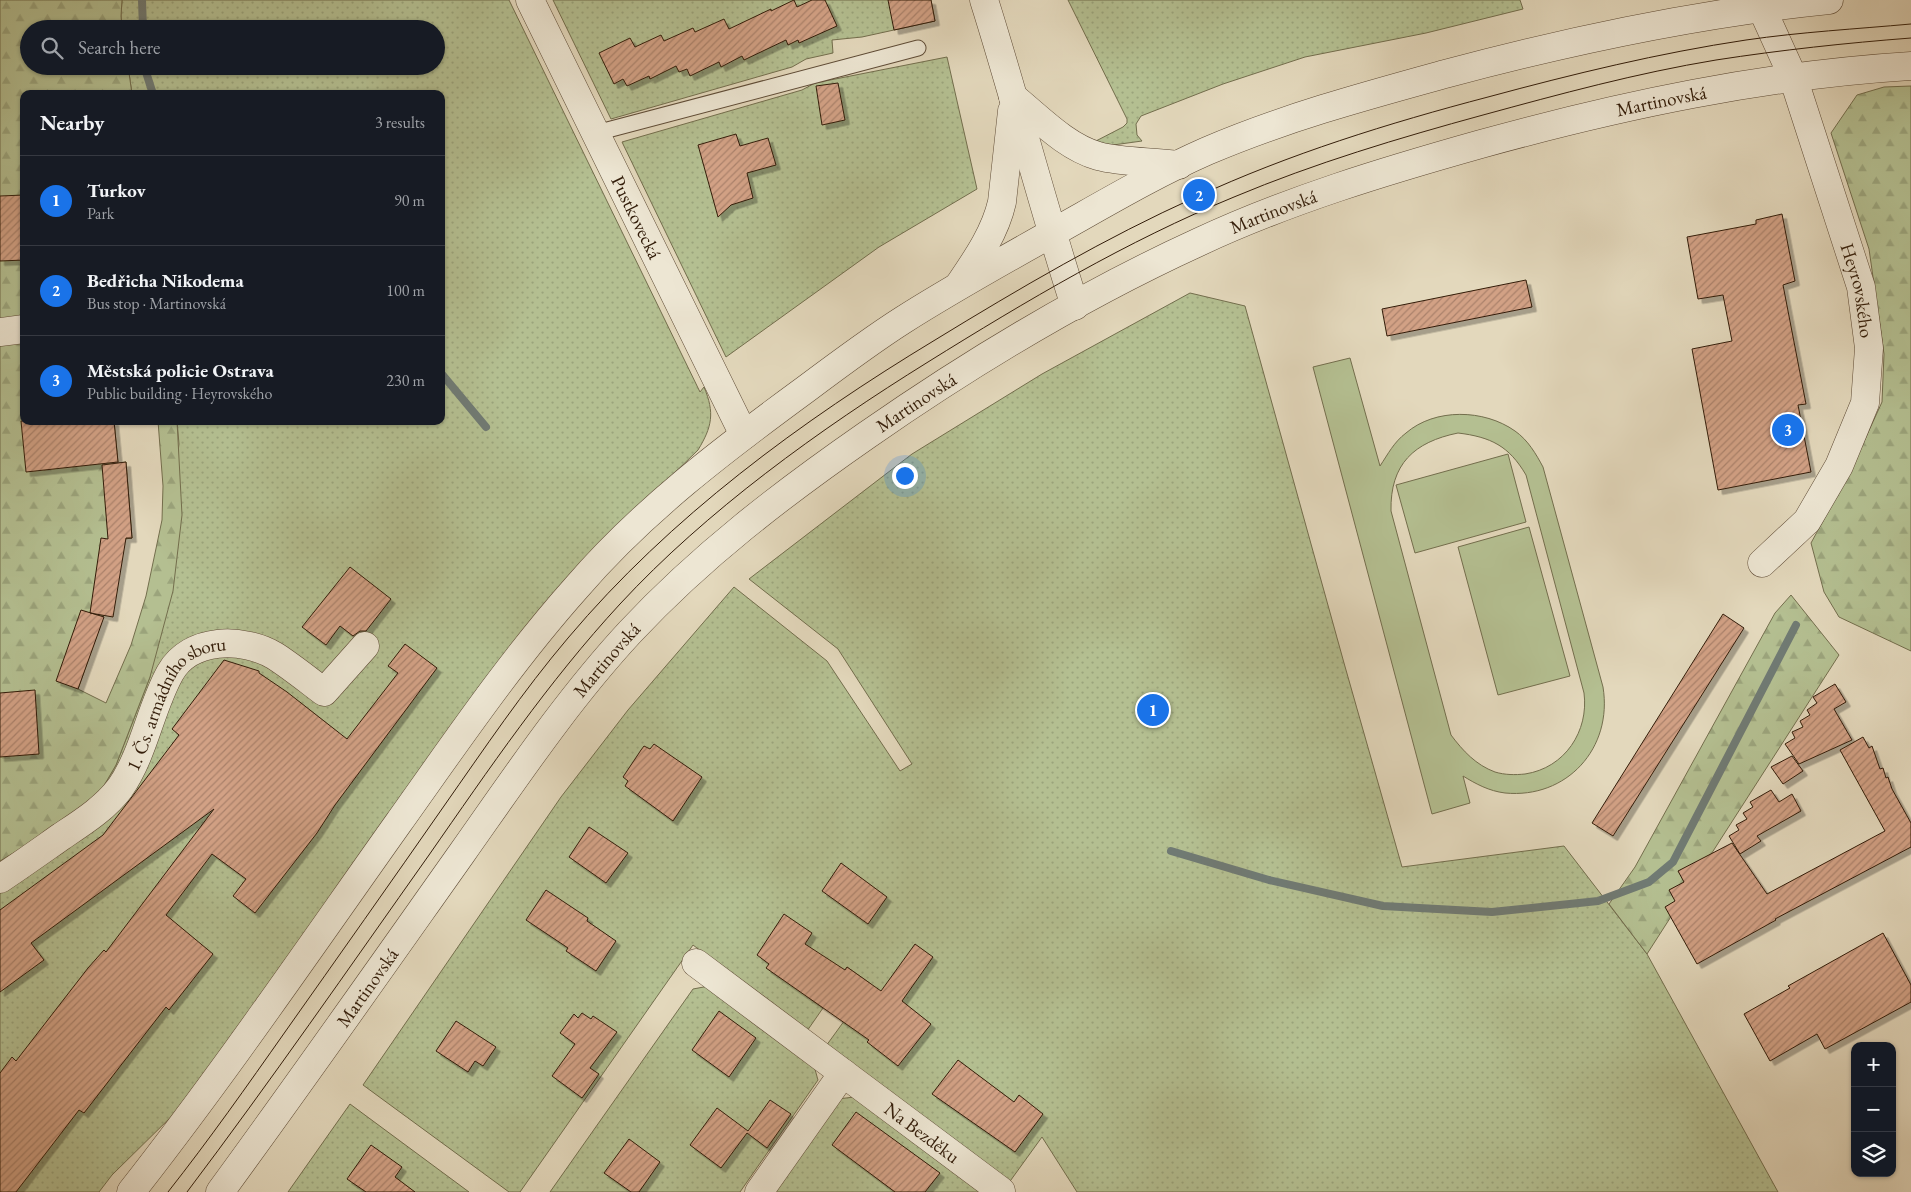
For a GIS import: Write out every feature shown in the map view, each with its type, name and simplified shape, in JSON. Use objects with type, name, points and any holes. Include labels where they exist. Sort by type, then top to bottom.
[{"type":"street","name":"Pustkovecká","points":[[530,0],[744,435]]},
{"type":"street","points":[[984,0],[1051,233],[1075,306]]},
{"type":"street","points":[[131,1192],[243,1043],[459,737],[532,640],[576,588],[608,553],[690,479],[744,435],[891,328],[959,285],[1163,171],[1281,123],[1399,86],[1626,30],[1760,4],[1829,0]]},
{"type":"street","name":"Heyrovského","points":[[1760,4],[1794,77],[1861,286],[1869,348],[1865,403],[1838,466],[1807,521],[1762,563]]},
{"type":"street","name":"Martinovská","points":[[220,1192],[526,763],[598,669],[634,628],[674,587],[732,535],[808,476],[962,371],[1158,261],[1232,227],[1378,174],[1487,142],[1597,113],[1686,94],[1794,77],[1911,66]]},
{"type":"street","points":[[1013,97],[1068,141],[1084,151],[1114,159],[1179,164]]},
{"type":"street","points":[[959,285],[975,261],[999,216],[1013,97]]},
{"type":"street","points":[[0,332],[20,330]]},
{"type":"street","name":"1. Čs. armádního sboru","points":[[0,879],[94,814],[120,788],[130,771],[170,673],[190,653],[210,644],[247,646],[274,655],[324,692],[365,646]]},
{"type":"street","name":"Na Bezděku","points":[[696,963],[1000,1191]]},
{"type":"street","points":[[759,1192],[843,1073]]},
{"type":"lane","points":[[596,133],[918,48]]},
{"type":"green space","points":[[0,0],[122,0],[121,20],[20,20],[20,75],[129,75],[131,90],[20,90],[20,320],[0,321]]},
{"type":"green space","points":[[122,0],[509,0],[700,392],[704,387],[711,412],[709,427],[698,450],[563,582],[478,688],[181,1107],[112,1175],[99,1192],[0,1192],[0,861],[72,818],[99,794],[116,765],[150,677],[179,444],[177,425],[445,425],[445,90],[131,90],[129,75],[445,75],[445,20],[121,20]]},
{"type":"green space","points":[[553,0],[931,0],[935,21],[862,37],[832,40],[833,53],[806,59],[792,67],[611,119]]},
{"type":"green space","points":[[1068,0],[1520,0],[1523,9],[1426,33],[1305,57],[1223,84],[1141,116],[1136,124],[1137,135],[1142,141],[1113,145],[1094,142],[1123,127],[1127,123],[1127,119]]},
{"type":"green space","points":[[947,57],[977,189],[879,247],[726,357],[622,142],[802,90],[815,83]]},
{"type":"green space","points":[[1911,86],[1911,651],[1839,617],[1824,592],[1811,543],[1851,470],[1882,402],[1884,354],[1869,249],[1831,133],[1857,95],[1884,87]]},
{"type":"green space","points":[[1190,293],[1245,306],[1402,867],[1564,846],[1647,954],[1778,1192],[1077,1192],[1042,1137],[1008,1184],[826,1046],[871,984],[847,967],[845,970],[820,982],[809,998],[823,1008],[807,1031],[693,945],[520,1192],[509,1192],[363,1085],[561,797],[628,710],[734,587],[827,661],[900,771],[912,764],[838,649],[749,579],[912,454],[1042,374]]},
{"type":"green space","points":[[20,342],[20,425],[114,425],[118,463],[126,462],[132,538],[125,539],[104,615],[78,689],[106,703],[131,645],[146,596],[162,520],[163,486],[158,425],[177,425],[182,515],[173,591],[150,677],[116,765],[99,794],[72,818],[0,861],[0,343]]},
{"type":"green space","points":[[1350,358],[1380,466],[1398,440],[1418,425],[1431,419],[1460,414],[1475,415],[1503,424],[1524,439],[1538,457],[1543,467],[1603,687],[1604,709],[1601,730],[1593,749],[1581,765],[1566,778],[1548,788],[1527,793],[1505,793],[1483,787],[1463,776],[1470,803],[1432,814],[1313,367]],"holes":[[[1458,433],[1490,440],[1506,450],[1520,465],[1526,475],[1584,693],[1583,721],[1571,746],[1563,756],[1552,764],[1525,774],[1502,774],[1482,766],[1470,757],[1451,735],[1391,511],[1395,480],[1400,468],[1417,449],[1442,437]]]},
{"type":"green space","points":[[1508,454],[1526,522],[1415,553],[1396,485]]},
{"type":"green space","points":[[1529,527],[1570,676],[1498,695],[1458,547]]},
{"type":"green space","points":[[1791,595],[1839,655],[1647,954],[1609,904],[1635,867],[1775,613]]},
{"type":"green space","points":[[709,986],[814,1066],[818,1080],[740,1192],[550,1192],[693,989]]},
{"type":"green space","points":[[854,1097],[980,1192],[773,1192],[838,1099]]},
{"type":"green space","points":[[350,1104],[469,1192],[288,1192]]},
{"type":"building","points":[[794,0],[797,7],[812,0],[825,0],[837,26],[799,43],[798,40],[788,45],[786,40],[744,60],[742,56],[721,67],[719,62],[690,76],[687,69],[679,72],[676,66],[650,79],[649,76],[627,86],[623,79],[614,84],[599,53],[630,38],[635,47],[661,35],[664,41],[693,28],[695,32],[724,19],[729,29]]},
{"type":"building","points":[[888,0],[931,0],[935,21],[894,30]]},
{"type":"building","points":[[838,83],[845,120],[822,125],[816,86]]},
{"type":"building","points":[[736,134],[740,146],[768,138],[776,165],[747,173],[753,198],[731,205],[718,217],[698,145]]},
{"type":"building","points":[[20,195],[20,260],[0,261],[0,196]]},
{"type":"building","points":[[1782,214],[1795,281],[1783,285],[1806,404],[1798,405],[1811,472],[1718,490],[1692,349],[1732,341],[1723,295],[1698,299],[1687,237],[1756,224],[1756,220]]},
{"type":"building","points":[[1526,280],[1532,307],[1387,336],[1382,309]]},
{"type":"building","points":[[21,425],[114,425],[118,462],[26,472]]},
{"type":"building","points":[[126,462],[132,538],[126,538],[113,617],[90,613],[101,538],[108,539],[102,465]]},
{"type":"building","points":[[350,567],[391,599],[366,631],[360,631],[353,636],[340,626],[326,645],[302,627]]},
{"type":"building","points":[[81,610],[104,617],[78,689],[56,681]]},
{"type":"building","points":[[1723,614],[1744,628],[1613,836],[1592,823]]},
{"type":"building","points":[[405,644],[437,668],[335,805],[317,833],[255,913],[233,896],[246,879],[212,854],[166,915],[213,954],[169,1010],[166,1007],[84,1113],[79,1110],[16,1192],[0,1192],[0,1073],[12,1057],[16,1061],[88,968],[104,950],[106,952],[214,809],[31,943],[44,960],[0,992],[0,910],[103,835],[179,735],[172,729],[224,660],[259,671],[259,673],[287,692],[347,739],[398,673],[388,666]]},
{"type":"building","points":[[1835,684],[1846,702],[1834,709],[1852,740],[1799,764],[1785,744],[1795,738],[1792,732],[1803,727],[1800,721],[1810,715],[1807,710],[1817,703],[1813,697]]},
{"type":"building","points":[[35,690],[39,754],[0,757],[0,693]]},
{"type":"building","points":[[1863,737],[1869,748],[1872,746],[1880,769],[1883,768],[1886,778],[1888,777],[1892,789],[1911,823],[1911,847],[1775,919],[1697,964],[1665,907],[1675,901],[1669,890],[1684,882],[1678,871],[1732,843],[1767,894],[1885,831],[1840,750]]},
{"type":"building","points":[[654,744],[702,777],[673,821],[625,786],[628,781],[623,777],[641,750],[644,746],[650,749]]},
{"type":"building","points":[[1792,756],[1803,771],[1783,784],[1771,767]]},
{"type":"building","points":[[1771,790],[1779,802],[1792,794],[1801,811],[1757,836],[1761,841],[1740,854],[1729,836],[1739,830],[1736,825],[1747,819],[1743,813],[1753,807],[1750,802]]},
{"type":"building","points":[[589,827],[628,853],[606,883],[569,857]]},
{"type":"building","points":[[841,863],[887,897],[868,924],[822,891]]},
{"type":"building","points":[[546,890],[588,918],[587,921],[616,941],[596,971],[566,951],[568,948],[526,920]]},
{"type":"building","points":[[784,914],[812,933],[805,944],[845,970],[847,967],[881,991],[915,944],[933,957],[902,1001],[931,1024],[898,1066],[867,1042],[869,1040],[766,968],[769,964],[757,955]]},
{"type":"building","points":[[1883,933],[1911,985],[1911,1002],[1825,1049],[1817,1034],[1770,1061],[1744,1014],[1790,988],[1788,986]]},
{"type":"building","points":[[719,1011],[756,1038],[729,1077],[692,1050]]},
{"type":"building","points":[[582,1013],[591,1019],[593,1016],[617,1032],[590,1068],[599,1074],[582,1098],[552,1076],[575,1044],[560,1033],[574,1014],[578,1018]]},
{"type":"building","points":[[456,1021],[496,1047],[483,1066],[475,1061],[468,1072],[436,1051]]},
{"type":"building","points":[[958,1060],[1014,1102],[1019,1095],[1043,1114],[1015,1152],[932,1094]]},
{"type":"building","points":[[770,1100],[791,1114],[767,1148],[747,1133],[721,1168],[690,1145],[717,1108],[748,1131]]},
{"type":"building","points":[[856,1112],[940,1173],[925,1192],[895,1192],[832,1145]]},
{"type":"building","points":[[629,1139],[660,1162],[639,1192],[631,1192],[604,1173]]},
{"type":"building","points":[[371,1145],[402,1167],[395,1177],[415,1192],[366,1192],[347,1179]]},
{"type":"waterway","points":[[142,0],[143,20]]},
{"type":"waterway","points":[[147,75],[152,90]]},
{"type":"waterway","points":[[445,378],[486,427]]},
{"type":"waterway","points":[[1171,851],[1269,880],[1383,906],[1492,912],[1598,901],[1649,882],[1673,862],[1796,625]]},
{"type":"tram line","points":[[168,1192],[242,1093],[504,720],[568,638],[608,594],[694,512],[740,474],[835,404],[967,321],[1129,229],[1231,181],[1303,153],[1451,107],[1616,65],[1713,45],[1767,37],[1911,24]]},
{"type":"tram line","points":[[187,1192],[279,1067],[520,726],[568,664],[620,604],[689,536],[766,473],[846,415],[965,339],[1116,252],[1194,214],[1295,173],[1389,142],[1452,124],[1657,71],[1765,53],[1911,38]]},
{"type":"place","name":"Bedřicha Nikodema","points":[[1199,195]]},
{"type":"place","name":"Městská policie Ostrava","points":[[1788,430]]},
{"type":"place","name":"Turkov","points":[[1153,710]]}]
